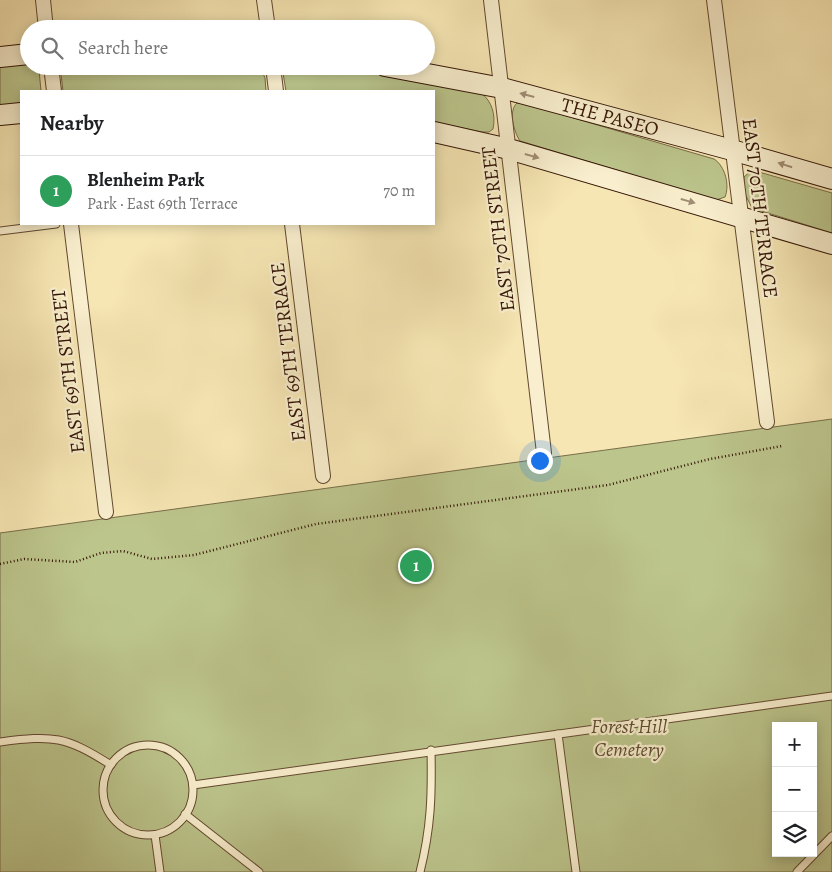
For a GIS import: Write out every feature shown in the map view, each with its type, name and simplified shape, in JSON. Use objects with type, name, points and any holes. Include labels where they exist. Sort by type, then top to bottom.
[{"type":"main road","points":[[0,57],[20,55]]},
{"type":"main road","name":"THE PASEO","points":[[433,75],[502,88],[832,179]]},
{"type":"main road","points":[[0,115],[20,112]]},
{"type":"main road","points":[[435,132],[509,149],[832,244]]},
{"type":"street","points":[[43,0],[45,20]]},
{"type":"street","points":[[264,0],[267,20]]},
{"type":"street","name":"EAST 70TH STREET","points":[[491,0],[544,453]]},
{"type":"street","name":"EAST 70TH TERRACE","points":[[714,0],[767,422]]},
{"type":"street","points":[[52,75],[54,90]]},
{"type":"street","points":[[274,75],[276,90]]},
{"type":"street","name":"EAST 69TH STREET","points":[[70,225],[106,512]]},
{"type":"street","name":"EAST 69TH TERRACE","points":[[292,225],[323,476]]},
{"type":"lane","points":[[0,231],[48,225]]},
{"type":"lane","points":[[193,784],[832,696]]},
{"type":"lane","points":[[558,734],[576,872]]},
{"type":"lane","points":[[0,742],[28,739],[67,740],[111,765]]},
{"type":"lane","points":[[142,744],[166,748],[180,757],[189,771],[193,784],[190,807],[180,822],[168,830],[155,835],[138,834],[122,827],[110,815],[103,793],[104,779],[111,765],[126,750],[142,744]]},
{"type":"lane","points":[[420,872],[429,836],[432,789],[431,750]]},
{"type":"lane","points":[[185,814],[260,872]]},
{"type":"lane","points":[[155,835],[160,872]]},
{"type":"lane","points":[[797,872],[832,836]]},
{"type":"path","points":[[0,564],[38,558],[75,562],[101,553],[123,551],[152,559],[194,554],[316,524],[608,485],[710,459],[782,446]]},
{"type":"green space","points":[[20,65],[20,75],[39,75],[41,90],[20,90],[20,103],[0,106],[0,67]]},
{"type":"green space","points":[[61,75],[264,75],[266,90],[63,90]]},
{"type":"green space","points":[[283,75],[385,75],[409,79],[481,93],[488,100],[492,109],[493,129],[489,132],[482,132],[435,122],[435,90],[286,90]]},
{"type":"green space","points":[[517,103],[714,159],[721,166],[726,176],[727,187],[725,197],[716,200],[520,141],[512,116]]},
{"type":"green space","points":[[752,170],[832,193],[832,233],[752,208],[745,194],[744,177]]},
{"type":"green space","name":"Forest Hill Cemetery","points":[[832,419],[832,872],[0,872],[0,533]]},
{"type":"place","name":"Blenheim Park","points":[[416,566]]}]
